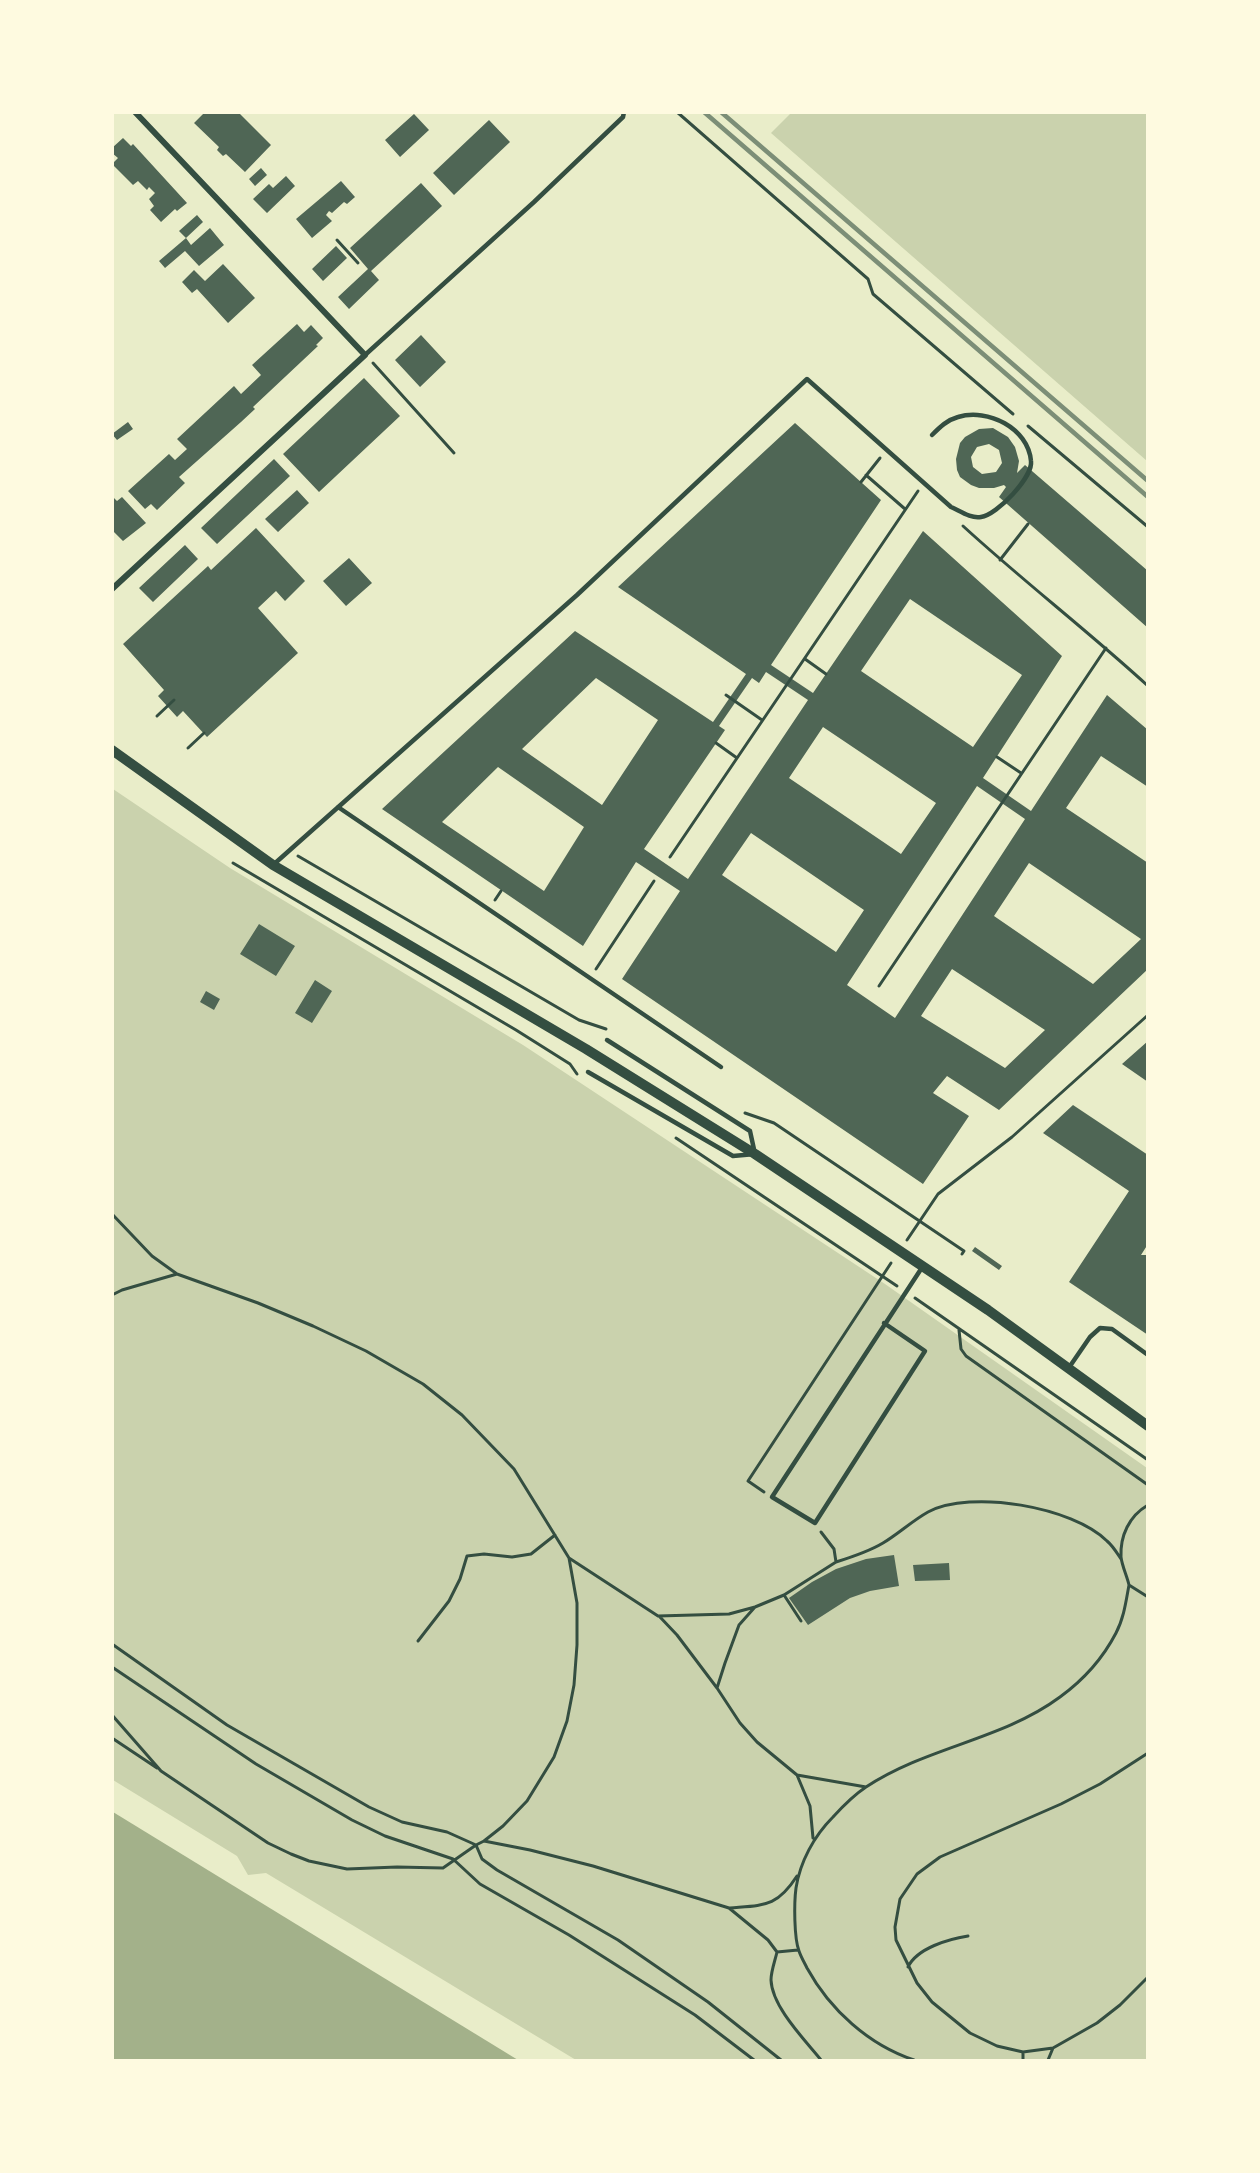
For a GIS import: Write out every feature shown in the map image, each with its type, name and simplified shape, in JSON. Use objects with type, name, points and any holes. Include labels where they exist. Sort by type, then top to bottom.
[{"type":"street","points":[[112,589],[365,355],[135,112]]},
{"type":"street","points":[[113,752],[273,865],[586,1049],[755,1154],[900,1250],[1148,1426]]},
{"type":"lane","points":[[365,355],[534,202],[623,117],[624,112]]},
{"type":"lane","points":[[273,865],[576,595],[807,379],[951,507],[972,516],[982,517],[1005,503],[1031,470],[1031,460],[1022,438],[1015,430],[991,416],[971,414],[959,416],[946,421],[932,435]]},
{"type":"lane","points":[[338,807],[721,1067]]},
{"type":"lane","points":[[588,1072],[733,1156],[755,1154],[750,1131],[607,1040]]},
{"type":"lane","points":[[884,1323],[925,1351],[815,1523],[772,1497],[884,1323],[923,1266]]},
{"type":"lane","points":[[1068,1369],[1090,1336],[1101,1328],[1112,1329],[1148,1355]]},
{"type":"path","points":[[677,112],[868,279],[873,294],[1017,417]]},
{"type":"path","points":[[337,240],[358,263]]},
{"type":"path","points":[[365,355],[454,453]]},
{"type":"path","points":[[1026,424],[1148,527]]},
{"type":"path","points":[[861,482],[887,450]]},
{"type":"path","points":[[866,475],[905,510]]},
{"type":"path","points":[[670,857],[924,482]]},
{"type":"path","points":[[951,507],[959,523],[1148,686]]},
{"type":"path","points":[[1000,560],[1028,524]]},
{"type":"path","points":[[879,986],[1106,648]]},
{"type":"path","points":[[805,659],[826,674]]},
{"type":"path","points":[[726,695],[762,720]]},
{"type":"path","points":[[158,716],[174,700]]},
{"type":"path","points":[[188,748],[204,733]]},
{"type":"path","points":[[716,743],[737,758]]},
{"type":"path","points":[[997,757],[1021,773]]},
{"type":"path","points":[[289,850],[579,1020],[609,1030]]},
{"type":"path","points":[[233,863],[516,1029],[570,1064],[582,1078]]},
{"type":"path","points":[[590,978],[654,881]]},
{"type":"path","points":[[900,1250],[938,1194],[1012,1137],[1148,1015]]},
{"type":"path","points":[[742,1112],[774,1123],[964,1251],[962,1254]]},
{"type":"path","points":[[672,1136],[1008,1361],[1148,1460]]},
{"type":"path","points":[[112,1214],[144,1248],[177,1274],[258,1303],[366,1351],[423,1384],[462,1415],[514,1469],[555,1535],[569,1558],[577,1603],[574,1685],[567,1721],[554,1757],[527,1801],[503,1826],[484,1842],[453,1859],[442,1868],[347,1869],[309,1861],[267,1843],[112,1738]]},
{"type":"path","points":[[112,1295],[177,1274]]},
{"type":"path","points":[[772,1497],[748,1481],[883,1276]]},
{"type":"path","points":[[959,1330],[961,1349],[966,1356],[1148,1485]]},
{"type":"path","points":[[484,1842],[530,1850],[582,1864],[729,1908],[754,1906],[778,1900],[788,1891],[798,1874],[813,1840],[828,1822],[866,1787],[907,1765],[1023,1719],[1060,1697],[1086,1674],[1117,1632],[1129,1585],[1121,1559],[1107,1540],[1083,1525],[1057,1514],[1018,1504],[987,1501],[964,1502],[930,1511],[882,1543],[859,1555],[836,1562],[784,1595],[755,1607],[729,1614],[658,1616]]},
{"type":"path","points":[[1121,1559],[1122,1538],[1127,1527],[1137,1512],[1148,1505]]},
{"type":"path","points":[[815,1523],[834,1549],[836,1562]]},
{"type":"path","points":[[418,1641],[449,1601],[460,1579],[467,1556],[484,1554],[512,1557],[531,1554],[555,1535]]},
{"type":"path","points":[[569,1558],[658,1616],[677,1635],[740,1723],[757,1742],[797,1775],[810,1806],[813,1840]]},
{"type":"path","points":[[1129,1585],[1148,1597]]},
{"type":"path","points":[[784,1595],[801,1621]]},
{"type":"path","points":[[717,1688],[740,1625],[755,1607]]},
{"type":"path","points":[[112,1644],[227,1725],[350,1797],[402,1822],[447,1832],[476,1845],[482,1859],[497,1870],[618,1940],[708,2002],[781,2061]]},
{"type":"path","points":[[112,1667],[256,1764],[352,1820],[385,1836],[453,1859],[480,1884],[569,1935],[695,2015],[754,2061]]},
{"type":"path","points":[[112,1715],[161,1771]]},
{"type":"path","points":[[1148,1754],[1100,1785],[940,1857],[917,1874],[900,1899],[895,1927],[896,1940],[908,1967],[932,2002],[951,2019],[985,2040],[1023,2052],[1053,2048],[1097,2023],[1120,2005],[1148,1977]]},
{"type":"path","points":[[797,1775],[866,1787]]},
{"type":"path","points":[[798,1874],[794,1903],[798,1950],[812,1977],[846,2020],[896,2054],[914,2061]]},
{"type":"path","points":[[729,1908],[768,1940],[777,1952],[772,1974],[773,1990],[780,2007],[821,2061]]},
{"type":"path","points":[[908,1967],[912,1959],[922,1953],[951,1939],[968,1936]]},
{"type":"path","points":[[777,1952],[798,1950]]},
{"type":"path","points":[[1048,2061],[1053,2048]]},
{"type":"path","points":[[1023,2052],[1023,2061]]},
{"type":"shaded area","points":[[791,113],[1147,113],[1147,461],[771,133]]},
{"type":"shaded area","points":[[113,789],[230,868],[523,1045],[885,1284],[1147,1468],[1147,2060],[576,2060],[266,1873],[248,1875],[237,1856],[113,1780]]},
{"type":"shaded area","points":[[113,1812],[518,2060],[113,2060]]},
{"type":"building","points":[[205,112],[238,112],[271,145],[245,172],[226,154],[223,156],[217,150],[219,147],[194,123]]},
{"type":"building","points":[[414,114],[429,130],[400,157],[385,140]]},
{"type":"building","points":[[489,120],[510,142],[454,195],[433,173]]},
{"type":"building","points":[[123,138],[131,146],[133,144],[187,203],[177,211],[175,209],[161,222],[150,210],[154,206],[149,199],[155,193],[149,187],[147,190],[138,181],[133,185],[112,164],[118,158],[112,153],[112,148]]},
{"type":"building","points":[[261,168],[267,175],[255,186],[249,179]]},
{"type":"building","points":[[286,176],[295,186],[267,213],[253,199],[269,184],[273,188]]},
{"type":"building","points":[[341,181],[355,197],[347,204],[344,202],[332,213],[329,211],[326,215],[332,221],[312,238],[296,219]]},
{"type":"building","points":[[421,183],[442,206],[371,271],[379,280],[349,309],[338,297],[368,269],[350,248]]},
{"type":"building","points":[[197,215],[203,222],[186,238],[179,231]]},
{"type":"building","points":[[210,228],[224,245],[199,266],[185,251],[165,268],[159,261],[186,238],[191,245]]},
{"type":"building","points":[[336,246],[347,258],[323,281],[312,269]]},
{"type":"building","points":[[223,264],[255,298],[228,323],[197,289],[192,293],[182,282],[194,270],[205,281]]},
{"type":"building","points":[[297,324],[304,332],[311,325],[323,338],[316,345],[318,346],[253,407],[255,409],[179,477],[185,483],[157,510],[151,504],[145,509],[128,491],[169,454],[175,460],[187,449],[177,439],[234,386],[241,394],[261,375],[252,365]]},
{"type":"building","points":[[421,335],[446,362],[420,387],[395,360]]},
{"type":"building","points":[[364,378],[400,416],[319,492],[283,454]]},
{"type":"building","points":[[128,422],[133,429],[117,440],[112,434]]},
{"type":"building","points":[[795,423],[881,500],[771,665],[813,693],[923,531],[1062,656],[983,778],[1031,811],[1107,695],[1148,730],[1148,787],[1101,756],[1066,808],[1148,863],[1148,969],[999,1110],[947,1076],[933,1093],[969,1116],[923,1184],[622,979],[680,891],[636,862],[583,946],[382,809],[575,631],[713,722],[746,674],[618,587]],"holes":[[[910,599],[1022,675],[973,747],[861,671]],[[766,672],[808,700],[688,879],[644,849],[725,730],[719,726],[752,678],[759,683]],[[596,678],[658,720],[602,805],[522,749]],[[823,727],[936,803],[901,854],[789,778]],[[498,767],[584,827],[544,891],[442,822]],[[977,786],[1025,819],[895,1018],[847,985]],[[751,833],[864,910],[836,952],[722,875]],[[1029,863],[1141,939],[1093,984],[994,916]],[[952,969],[1045,1030],[1005,1068],[921,1016]]]},
{"type":"building","points":[[993,428],[1008,437],[1015,447],[1019,461],[1017,473],[1025,465],[1148,571],[1148,628],[999,497],[1006,487],[1004,485],[979,488],[960,477],[956,459],[960,443],[965,437],[979,429]],"holes":[[[989,444],[999,450],[1002,463],[996,472],[982,474],[973,467],[971,457],[977,447]]]},
{"type":"building","points":[[274,459],[290,476],[217,544],[201,528]]},
{"type":"building","points":[[297,490],[309,503],[278,532],[265,519]]},
{"type":"building","points":[[112,496],[117,501],[122,497],[146,523],[123,541],[112,530]]},
{"type":"building","points":[[256,528],[305,581],[285,601],[276,591],[258,608],[298,653],[207,737],[183,711],[177,717],[158,696],[164,690],[123,644],[208,566],[211,570]]},
{"type":"building","points":[[185,545],[198,559],[153,602],[139,588]]},
{"type":"building","points":[[349,558],[372,583],[346,606],[323,581]]},
{"type":"building","points":[[259,924],[295,946],[276,976],[240,954]]},
{"type":"building","points":[[315,980],[332,991],[312,1023],[295,1013]]},
{"type":"building","points":[[206,991],[220,999],[214,1010],[200,1002]]},
{"type":"building","points":[[1148,1041],[1148,1082],[1122,1064]]},
{"type":"building","points":[[1073,1105],[1148,1155],[1148,1244],[1141,1255],[1148,1255],[1148,1335],[1069,1282],[1129,1191],[1043,1133]]},
{"type":"building","points":[[975,1247],[1002,1266],[999,1270],[972,1251]]},
{"type":"building","points":[[894,1555],[899,1586],[870,1591],[850,1598],[808,1625],[789,1598],[836,1569],[866,1559]]},
{"type":"building","points":[[949,1563],[950,1580],[915,1581],[913,1565]]},
{"type":"railway","points":[[704,112],[1148,497]]},
{"type":"railway","points":[[721,112],[1148,481]]}]
